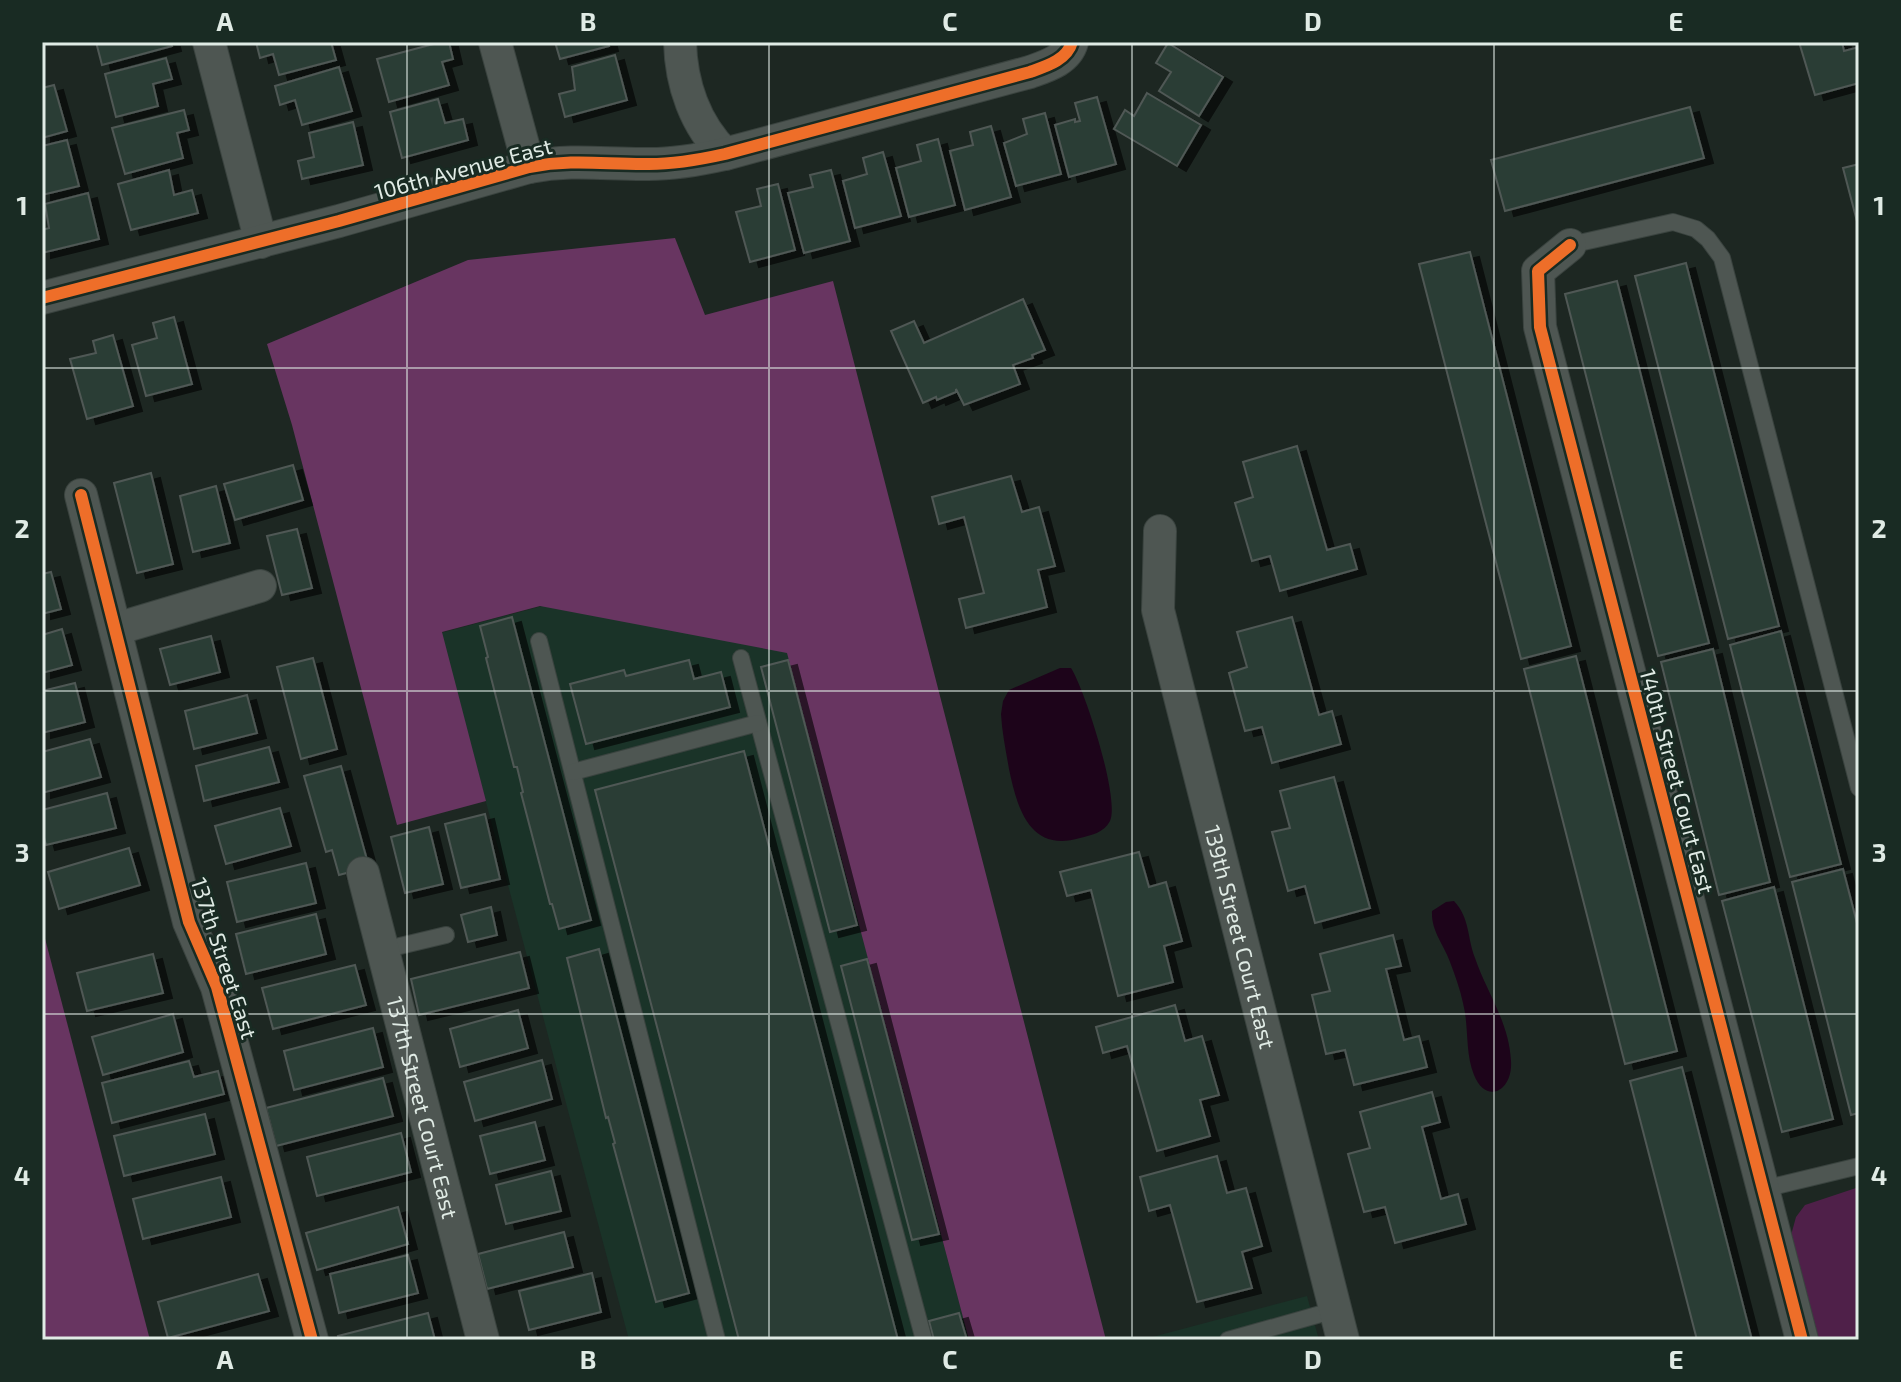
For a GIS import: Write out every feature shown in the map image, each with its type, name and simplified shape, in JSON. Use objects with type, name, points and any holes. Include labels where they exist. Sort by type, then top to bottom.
[{"type":"street","points":[[209,42],[261,242]]},
{"type":"street","points":[[495,42],[529,167]]},
{"type":"street","points":[[680,42],[682,65],[698,122],[708,138],[725,154]]},
{"type":"street","name":"106th Avenue East","points":[[42,298],[261,242],[529,167],[558,161],[589,160],[679,163],[725,154],[1030,72],[1054,64],[1071,48],[1072,42]]},
{"type":"street","name":"140th Street Court East","points":[[1570,245],[1538,271],[1540,327],[1802,1340]]},
{"type":"street","name":"137th Street East","points":[[81,495],[189,922],[217,987],[312,1340]]},
{"type":"street","name":"139th Street Court East","points":[[1160,531],[1158,610],[1339,1325]]},
{"type":"street","points":[[116,629],[260,586]]},
{"type":"street","name":"137th Street Court East","points":[[363,873],[483,1340]]},
{"type":"lane","points":[[1570,245],[1673,222],[1696,229],[1722,258],[1859,788]]},
{"type":"lane","points":[[539,641],[717,1340]]},
{"type":"lane","points":[[741,658],[924,1340]]},
{"type":"lane","points":[[573,772],[758,723]]},
{"type":"lane","points":[[383,950],[446,935]]},
{"type":"lane","points":[[1763,1189],[1859,1166]]},
{"type":"lane","points":[[1228,1340],[1339,1325]]},
{"type":"shaded area","points":[[675,238],[705,315],[833,281],[1106,1340],[969,1340],[787,653],[540,606],[442,632],[486,801],[397,825],[292,425],[267,344],[468,260]]},
{"type":"shaded area","points":[[760,548],[969,1340],[629,1340],[441,633]]},
{"type":"shaded area","points":[[1060,668],[1071,668],[1084,698],[1100,744],[1112,809],[1110,821],[1101,831],[1063,841],[1037,833],[1022,811],[1009,769],[1001,714],[1009,690]]},
{"type":"shaded area","points":[[1454,901],[1466,921],[1475,958],[1502,1020],[1509,1047],[1511,1061],[1508,1080],[1503,1087],[1492,1092],[1485,1090],[1474,1075],[1460,993],[1433,925],[1432,911],[1446,902]]},
{"type":"shaded area","points":[[42,927],[150,1340],[42,1340]]},
{"type":"shaded area","points":[[1859,1187],[1859,1340],[1818,1340],[1790,1239],[1796,1217],[1805,1205]]},
{"type":"shaded area","points":[[1307,1296],[1319,1340],[1141,1340]]},
{"type":"building","points":[[96,42],[171,42],[172,46],[102,65]]},
{"type":"building","points":[[256,42],[331,42],[336,60],[279,75],[273,54],[260,58]]},
{"type":"building","points":[[449,42],[453,59],[442,62],[449,85],[389,102],[377,59]]},
{"type":"building","points":[[555,42],[608,42],[609,46],[560,59]]},
{"type":"building","points":[[1799,42],[1842,42],[1844,51],[1859,47],[1859,83],[1815,95]]},
{"type":"building","points":[[1168,43],[1223,77],[1199,116],[1159,91],[1171,72],[1156,63]]},
{"type":"building","points":[[615,55],[627,100],[565,117],[559,94],[575,90],[572,67]]},
{"type":"building","points":[[166,58],[172,79],[153,84],[158,106],[116,117],[105,74]]},
{"type":"building","points":[[339,67],[352,111],[302,125],[295,100],[280,105],[275,86]]},
{"type":"building","points":[[54,85],[67,131],[42,138],[42,88]]},
{"type":"building","points":[[1147,93],[1201,125],[1177,166],[1114,129],[1125,110],[1134,116]]},
{"type":"building","points":[[1097,97],[1116,164],[1069,177],[1055,125],[1075,119],[1075,122],[1080,121],[1075,103]]},
{"type":"building","points":[[438,99],[445,123],[463,119],[468,140],[402,158],[390,112]]},
{"type":"building","points":[[1690,107],[1704,158],[1505,211],[1491,160]]},
{"type":"building","points":[[184,110],[189,130],[177,133],[183,158],[125,174],[112,128]]},
{"type":"building","points":[[1045,113],[1061,174],[1016,186],[1004,143],[1027,134],[1023,119]]},
{"type":"building","points":[[353,122],[363,165],[302,179],[298,161],[314,157],[309,133]]},
{"type":"building","points":[[991,126],[1011,197],[965,210],[950,151],[973,145],[970,132]]},
{"type":"building","points":[[938,139],[955,205],[909,217],[896,168],[921,161],[917,145]]},
{"type":"building","points":[[67,140],[79,186],[42,195],[42,146]]},
{"type":"building","points":[[883,152],[901,216],[855,228],[843,181],[867,174],[863,158]]},
{"type":"building","points":[[1859,164],[1859,229],[1843,168]]},
{"type":"building","points":[[169,170],[174,195],[192,190],[198,213],[131,230],[118,184]]},
{"type":"building","points":[[831,170],[850,241],[804,253],[788,193],[813,187],[810,175]]},
{"type":"building","points":[[778,184],[795,250],[750,262],[736,212],[761,206],[757,189]]},
{"type":"building","points":[[88,193],[99,239],[42,253],[42,230],[49,228],[45,204]]},
{"type":"building","points":[[1470,252],[1571,646],[1521,659],[1419,264]]},
{"type":"building","points":[[1686,263],[1779,626],[1728,639],[1635,276]]},
{"type":"building","points":[[1617,281],[1709,643],[1658,656],[1565,294]]},
{"type":"building","points":[[1023,299],[1045,350],[1013,365],[1020,384],[964,405],[956,389],[956,392],[923,403],[891,331],[914,321],[924,343]]},
{"type":"building","points":[[174,317],[192,384],[146,396],[132,345],[157,338],[153,323]]},
{"type":"building","points":[[113,335],[133,406],[87,419],[70,359],[96,353],[93,341]]},
{"type":"building","points":[[1297,446],[1327,550],[1350,544],[1357,569],[1280,591],[1270,556],[1252,561],[1235,503],[1253,497],[1243,462]]},
{"type":"building","points":[[293,465],[303,500],[235,520],[224,484]]},
{"type":"building","points":[[151,473],[173,564],[137,573],[114,483]]},
{"type":"building","points":[[1011,476],[1022,512],[1039,507],[1055,566],[1038,570],[1047,607],[966,628],[959,599],[984,593],[964,517],[939,524],[932,497]]},
{"type":"building","points":[[216,486],[230,543],[193,552],[180,496]]},
{"type":"building","points":[[297,529],[312,588],[282,595],[267,536]]},
{"type":"building","points":[[51,572],[61,609],[42,614],[42,574]]},
{"type":"building","points":[[512,617],[591,920],[559,929],[521,793],[517,767],[514,767],[480,626]]},
{"type":"building","points":[[1292,617],[1319,715],[1332,711],[1341,744],[1272,763],[1262,727],[1245,731],[1229,673],[1247,667],[1237,632]]},
{"type":"building","points":[[62,629],[72,665],[42,673],[42,635]]},
{"type":"building","points":[[1781,631],[1841,864],[1790,877],[1730,645]]},
{"type":"building","points":[[211,636],[220,672],[170,685],[160,649]]},
{"type":"building","points":[[1713,649],[1770,882],[1719,895],[1661,662]]},
{"type":"building","points":[[1576,656],[1677,1051],[1625,1064],[1524,669]]},
{"type":"building","points":[[313,658],[337,749],[301,759],[277,667]]},
{"type":"building","points":[[689,660],[694,679],[721,672],[730,707],[586,744],[570,684],[624,670],[626,676]]},
{"type":"building","points":[[788,660],[857,925],[830,932],[761,667]]},
{"type":"building","points":[[75,683],[85,722],[42,733],[42,691]]},
{"type":"building","points":[[247,695],[257,733],[194,749],[185,711]]},
{"type":"building","points":[[90,739],[101,777],[42,793],[42,752]]},
{"type":"building","points":[[269,747],[279,782],[204,801],[196,766]]},
{"type":"building","points":[[744,751],[898,1340],[739,1340],[595,790]]},
{"type":"building","points":[[341,766],[369,867],[339,875],[332,850],[326,852],[304,776]]},
{"type":"building","points":[[1334,777],[1370,908],[1315,923],[1305,886],[1288,891],[1272,832],[1290,828],[1280,791]]},
{"type":"building","points":[[107,793],[116,828],[46,845],[42,810]]},
{"type":"building","points":[[280,808],[291,846],[226,864],[215,826]]},
{"type":"building","points":[[485,814],[500,879],[461,888],[445,824]]},
{"type":"building","points":[[429,827],[443,884],[405,893],[391,837]]},
{"type":"building","points":[[129,848],[140,885],[59,909],[48,872]]},
{"type":"building","points":[[1139,852],[1149,887],[1166,882],[1182,941],[1164,946],[1173,982],[1118,996],[1091,890],[1067,896],[1060,872]]},
{"type":"building","points":[[306,863],[316,903],[237,922],[227,882]]},
{"type":"building","points":[[1843,869],[1859,931],[1859,1113],[1851,1115],[1792,882]]},
{"type":"building","points":[[1774,887],[1833,1119],[1782,1132],[1722,901]]},
{"type":"building","points":[[491,907],[497,935],[468,942],[461,915]]},
{"type":"building","points":[[316,914],[326,954],[246,974],[236,934]]},
{"type":"building","points":[[1393,935],[1401,966],[1386,969],[1404,1040],[1419,1036],[1427,1067],[1354,1085],[1345,1050],[1326,1054],[1312,995],[1330,991],[1320,954]]},
{"type":"building","points":[[599,949],[689,1293],[656,1302],[567,958]]},
{"type":"building","points":[[520,952],[529,988],[419,1015],[411,979]]},
{"type":"building","points":[[153,954],[163,993],[87,1011],[77,973]]},
{"type":"building","points":[[867,959],[939,1234],[912,1240],[841,966]]},
{"type":"building","points":[[355,965],[366,1005],[273,1029],[262,988]]},
{"type":"building","points":[[1175,1005],[1185,1041],[1202,1036],[1219,1095],[1200,1100],[1210,1136],[1157,1151],[1127,1046],[1103,1053],[1096,1027]]},
{"type":"building","points":[[518,1010],[528,1048],[460,1067],[450,1029]]},
{"type":"building","points":[[173,1014],[183,1052],[103,1075],[92,1037]]},
{"type":"building","points":[[373,1028],[383,1067],[294,1090],[284,1051]]},
{"type":"building","points":[[542,1060],[552,1099],[475,1121],[464,1082]]},
{"type":"building","points":[[189,1061],[194,1077],[218,1071],[224,1094],[112,1123],[102,1083]]},
{"type":"building","points":[[1682,1067],[1752,1340],[1697,1340],[1630,1081]]},
{"type":"building","points":[[383,1078],[393,1116],[276,1146],[266,1108]]},
{"type":"building","points":[[1432,1092],[1440,1122],[1422,1127],[1441,1199],[1458,1194],[1466,1224],[1395,1243],[1385,1207],[1364,1212],[1348,1154],[1370,1148],[1360,1112]]},
{"type":"building","points":[[205,1114],[215,1154],[124,1176],[114,1136]]},
{"type":"building","points":[[535,1122],[545,1160],[490,1174],[480,1136]]},
{"type":"building","points":[[401,1133],[411,1172],[317,1196],[307,1157]]},
{"type":"building","points":[[1217,1156],[1227,1193],[1246,1188],[1262,1246],[1242,1252],[1252,1288],[1197,1302],[1170,1205],[1149,1211],[1140,1177]]},
{"type":"building","points":[[551,1171],[561,1211],[506,1224],[496,1185]]},
{"type":"building","points":[[221,1177],[231,1217],[143,1239],[133,1199]]},
{"type":"building","points":[[398,1207],[408,1244],[317,1270],[306,1233]]},
{"type":"building","points":[[564,1232],[573,1267],[487,1289],[478,1254]]},
{"type":"building","points":[[408,1255],[418,1293],[339,1313],[330,1274]]},
{"type":"building","points":[[592,1273],[601,1312],[529,1330],[519,1291]]},
{"type":"building","points":[[258,1274],[269,1311],[168,1338],[158,1302]]},
{"type":"building","points":[[428,1313],[435,1340],[339,1340],[338,1336]]},
{"type":"building","points":[[959,1313],[967,1340],[934,1340],[929,1321]]},
{"type":"cycle path","points":[[42,298],[339,221],[529,167],[573,163],[664,164],[725,154],[1030,72],[1061,58],[1072,42]]},
{"type":"cycle path","points":[[1570,245],[1538,271],[1540,327],[1802,1340]]},
{"type":"cycle path","points":[[81,495],[189,922],[217,987],[312,1340]]}]
